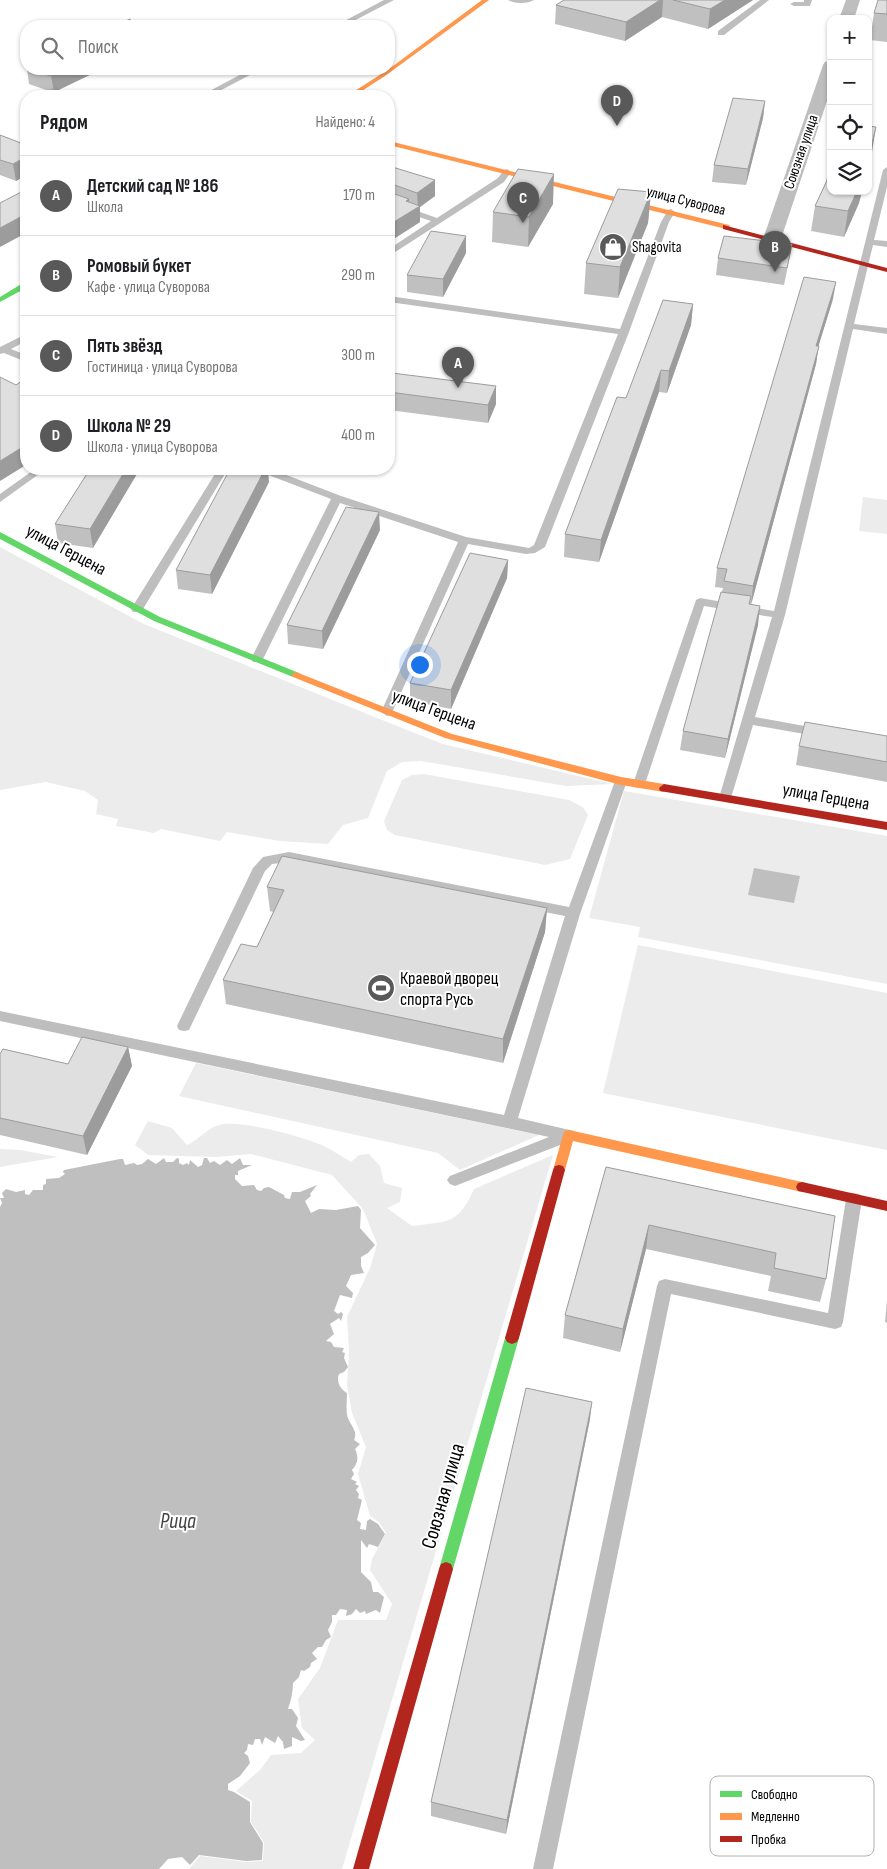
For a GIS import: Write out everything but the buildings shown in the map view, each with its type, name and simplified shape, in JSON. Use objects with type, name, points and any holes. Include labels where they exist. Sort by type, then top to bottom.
[{"type":"street","points":[[395,66],[486,0]]},
{"type":"street","points":[[847,15],[853,0]]},
{"type":"street","points":[[359,90],[383,75]]},
{"type":"street","name":"Союзная улица","points":[[772,239],[827,77]]},
{"type":"street","name":"улица Суворова","points":[[395,144],[671,212],[887,270]]},
{"type":"street","points":[[0,300],[20,288]]},
{"type":"street","name":"улица Герцена","points":[[0,535],[157,619],[449,736],[621,781],[887,826]]},
{"type":"street","points":[[569,1136],[887,1206]]},
{"type":"street","name":"Союзная улица","points":[[361,1869],[569,1136]]},
{"type":"lane","points":[[351,20],[390,0]]},
{"type":"lane","points":[[512,0],[530,0]]},
{"type":"lane","points":[[721,33],[766,0]]},
{"type":"lane","points":[[794,4],[807,4],[808,0]]},
{"type":"lane","points":[[217,90],[245,75]]},
{"type":"lane","points":[[725,798],[780,615],[887,170]]},
{"type":"lane","points":[[395,249],[501,180],[507,172]]},
{"type":"lane","points":[[395,206],[439,222]]},
{"type":"lane","points":[[278,475],[337,498],[464,540],[531,551],[538,547],[624,332],[665,222],[671,212]]},
{"type":"lane","points":[[869,242],[887,244]]},
{"type":"lane","points":[[395,300],[624,332]]},
{"type":"lane","points":[[850,326],[887,331]]},
{"type":"lane","points":[[2,350],[20,340]]},
{"type":"lane","points":[[2,350],[20,357]]},
{"type":"lane","points":[[0,500],[34,475]]},
{"type":"lane","points":[[137,609],[219,475]]},
{"type":"lane","points":[[257,659],[337,498]]},
{"type":"lane","points":[[387,712],[464,540]]},
{"type":"lane","points":[[639,784],[700,602],[780,615]]},
{"type":"lane","points":[[748,720],[833,735]]},
{"type":"lane","points":[[509,1123],[574,913],[621,781]]},
{"type":"lane","points":[[184,1026],[260,868],[268,860],[288,857],[574,913]]},
{"type":"lane","points":[[0,1016],[569,1136]]},
{"type":"lane","points":[[455,1180],[569,1136]]},
{"type":"lane","points":[[543,1869],[665,1286],[835,1322],[854,1199]]},
{"type":"shaded area","points":[[863,497],[887,500],[887,534],[859,531]]},
{"type":"shaded area","points":[[0,547],[144,624],[443,744],[612,784],[566,786],[421,761],[402,762],[387,771],[368,818],[343,825],[328,844],[280,841],[227,832],[220,841],[161,829],[154,833],[116,826],[118,819],[96,814],[98,800],[85,791],[46,782],[0,790]]},
{"type":"shaded area","points":[[424,774],[569,800],[583,807],[588,815],[570,859],[545,865],[395,835],[387,830],[384,821],[402,780],[412,775]]},
{"type":"shaded area","points":[[624,791],[887,836],[887,984],[638,937],[640,927],[589,918]]},
{"type":"shaded area","points":[[638,945],[887,993],[887,1150],[603,1093]]},
{"type":"shaded area","points":[[196,1063],[539,1135],[460,1170],[438,1153],[179,1096]]},
{"type":"shaded area","points":[[148,1121],[172,1128],[187,1145],[219,1125],[241,1124],[315,1142],[351,1162],[359,1155],[369,1154],[380,1166],[384,1183],[402,1188],[400,1202],[387,1208],[412,1226],[443,1222],[450,1219],[463,1209],[474,1189],[553,1155],[342,1869],[189,1869],[200,1856],[246,1862],[263,1861],[264,1842],[251,1822],[252,1801],[236,1791],[260,1770],[271,1755],[301,1753],[315,1740],[302,1728],[298,1699],[320,1668],[338,1620],[386,1620],[392,1604],[370,1570],[372,1559],[386,1533],[379,1522],[370,1516],[358,1474],[366,1447],[352,1413],[347,1385],[349,1351],[347,1317],[370,1268],[377,1244],[363,1209],[332,1175],[251,1154],[216,1157],[148,1155],[135,1145]]},
{"type":"shaded area","points":[[0,1149],[20,1150],[58,1157],[0,1167]]},
{"type":"water","points":[[754,868],[800,876],[794,903],[748,895]]},
{"type":"water","name":"Рица","points":[[164,1158],[166,1162],[173,1162],[177,1158],[179,1163],[183,1165],[187,1163],[189,1165],[190,1160],[198,1167],[202,1165],[204,1158],[207,1158],[210,1163],[214,1161],[220,1165],[227,1160],[232,1164],[240,1158],[243,1165],[252,1165],[238,1171],[238,1175],[235,1175],[235,1179],[242,1186],[254,1185],[257,1190],[261,1191],[269,1187],[284,1195],[285,1198],[290,1199],[292,1192],[300,1192],[317,1185],[310,1194],[311,1196],[305,1201],[311,1213],[319,1209],[336,1210],[358,1206],[361,1210],[360,1228],[375,1245],[368,1253],[361,1257],[361,1266],[364,1273],[351,1275],[346,1286],[353,1293],[352,1298],[340,1295],[334,1311],[338,1314],[341,1312],[343,1314],[341,1321],[339,1318],[330,1324],[334,1334],[326,1341],[331,1342],[334,1347],[344,1348],[342,1352],[345,1353],[344,1358],[348,1367],[339,1374],[338,1382],[347,1393],[348,1418],[355,1433],[354,1440],[360,1444],[355,1449],[357,1460],[352,1470],[354,1474],[351,1479],[357,1482],[355,1484],[359,1486],[356,1490],[359,1494],[358,1498],[362,1500],[357,1520],[361,1523],[360,1529],[366,1530],[367,1521],[370,1519],[378,1524],[385,1534],[378,1547],[369,1544],[367,1548],[361,1540],[361,1572],[371,1582],[373,1592],[378,1592],[384,1597],[380,1613],[376,1610],[366,1614],[365,1611],[360,1613],[356,1609],[352,1614],[346,1616],[347,1610],[340,1609],[336,1615],[332,1615],[332,1622],[328,1630],[331,1637],[326,1640],[322,1647],[318,1647],[312,1653],[317,1659],[311,1663],[310,1667],[304,1671],[301,1670],[299,1677],[293,1683],[288,1709],[292,1709],[298,1718],[296,1726],[305,1740],[301,1741],[292,1737],[292,1746],[284,1749],[283,1742],[278,1736],[275,1743],[265,1737],[262,1745],[260,1739],[255,1739],[253,1745],[248,1744],[247,1750],[244,1753],[248,1756],[250,1763],[240,1776],[228,1784],[228,1790],[250,1802],[250,1822],[263,1843],[262,1860],[246,1861],[199,1855],[190,1865],[182,1857],[168,1859],[159,1869],[0,1869],[0,1207],[2,1203],[0,1198],[4,1198],[2,1193],[6,1189],[16,1192],[25,1190],[25,1194],[29,1195],[33,1190],[43,1190],[46,1179],[59,1178],[65,1174],[64,1170],[120,1159],[123,1159],[125,1165],[142,1164],[148,1159],[156,1164]]},
{"type":"traffic: fast","points":[[0,300],[20,288]]},
{"type":"traffic: fast","points":[[0,535],[157,619],[296,675]]},
{"type":"traffic: fast","points":[[446,1569],[512,1338]]},
{"type":"traffic: slow","points":[[395,66],[486,0]]},
{"type":"traffic: slow","points":[[359,90],[383,75]]},
{"type":"traffic: slow","points":[[395,144],[726,227]]},
{"type":"traffic: slow","points":[[296,675],[449,736],[621,781],[664,788]]},
{"type":"traffic: slow","points":[[559,1170],[569,1135],[802,1187]]},
{"type":"traffic: jam","points":[[726,227],[887,270]]},
{"type":"traffic: jam","points":[[664,788],[887,826]]},
{"type":"traffic: jam","points":[[512,1338],[559,1170]]},
{"type":"traffic: jam","points":[[802,1187],[887,1206]]},
{"type":"traffic: jam","points":[[361,1869],[446,1569]]},
{"type":"place","name":"Школа № 29","points":[[617,126]]},
{"type":"place","name":"Пять звёзд","points":[[523,223]]},
{"type":"place","name":"Shagovita","points":[[613,247]]},
{"type":"place","name":"Ромовый букет","points":[[775,272]]},
{"type":"place","name":"Детский сад № 186","points":[[458,388]]},
{"type":"place","name":"Краевой дворец спорта Русь","points":[[381,988]]}]
